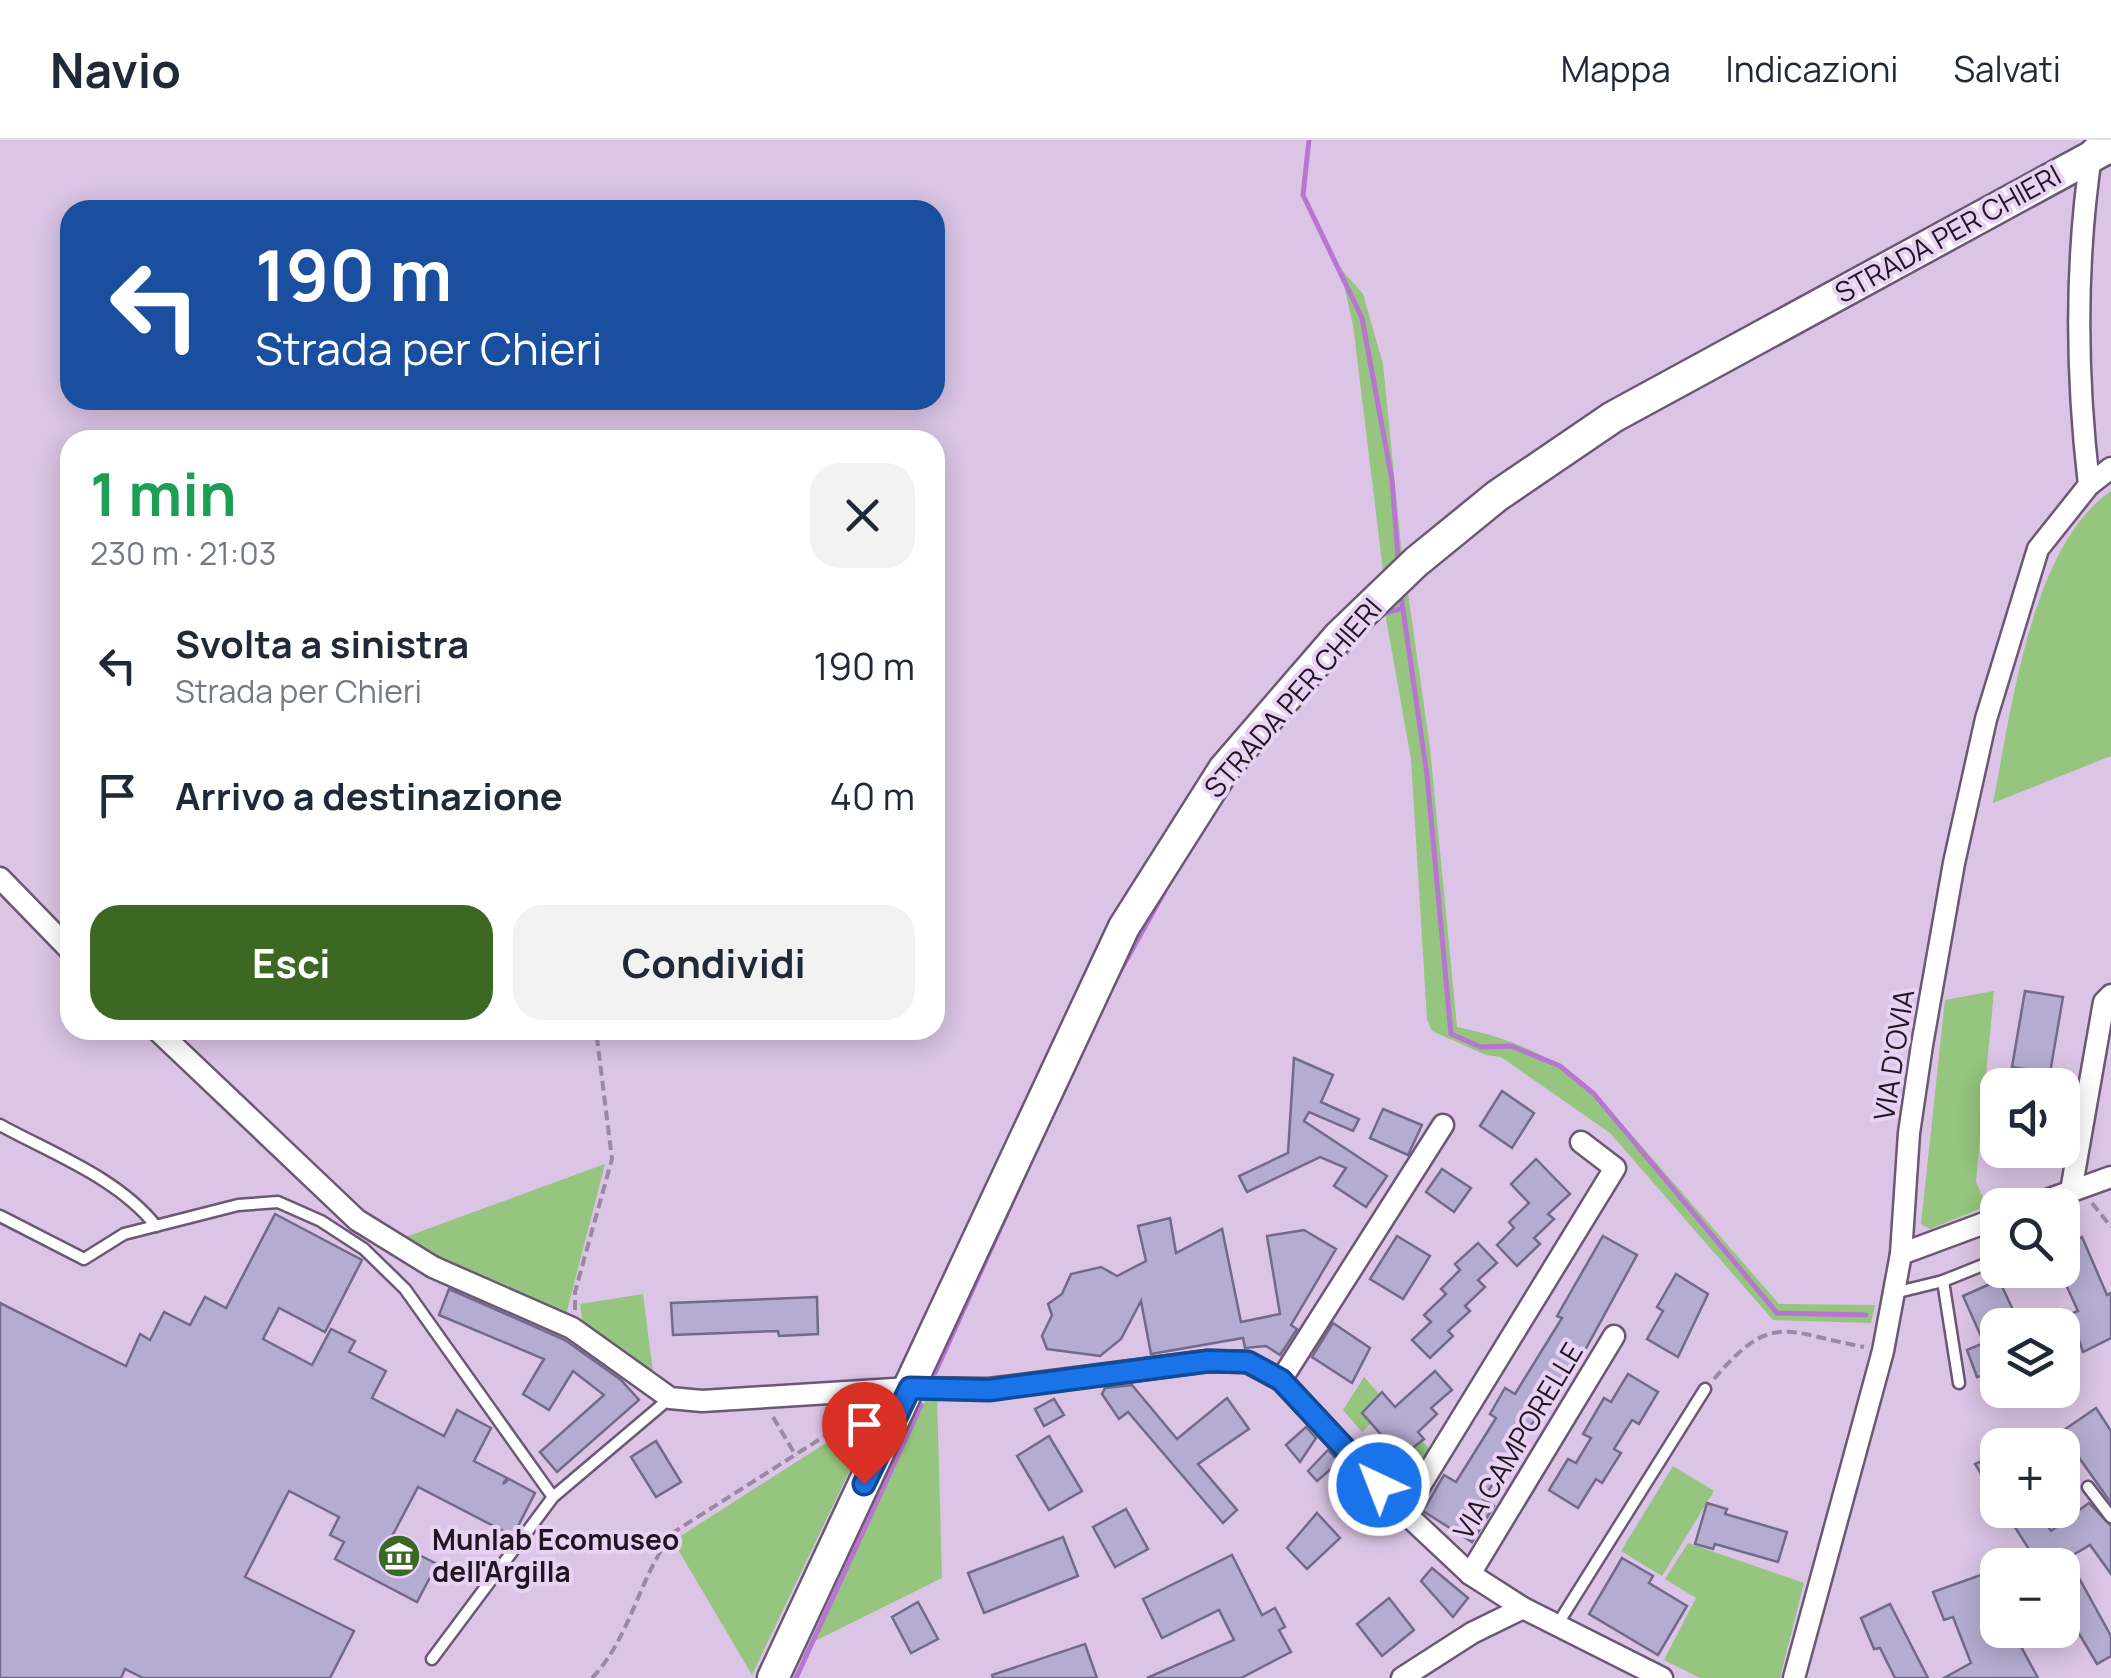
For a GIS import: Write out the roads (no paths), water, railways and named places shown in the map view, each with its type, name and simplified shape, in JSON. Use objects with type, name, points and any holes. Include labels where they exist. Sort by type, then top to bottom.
[{"type":"main road","name":"STRADA PER CHIERI","points":[[773,1678],[902,1388],[1124,927],[1224,769],[1338,636],[1416,562],[1497,496],[1613,418],[2098,147]]},
{"type":"street","points":[[2088,486],[2079,362],[2098,147]]},
{"type":"street","name":"VIA D'OVIA","points":[[1794,1678],[1883,1351],[1901,1254],[1909,1134],[1922,1045],[1954,863],[1986,719],[2038,549],[2088,486],[2111,468]]},
{"type":"street","points":[[0,878],[60,940]]},
{"type":"street","points":[[2075,1188],[2104,1002],[2111,995]]},
{"type":"street","points":[[168,1040],[357,1220],[433,1267],[572,1328],[670,1398]]},
{"type":"street","points":[[1281,1380],[1443,1125]]},
{"type":"street","points":[[1404,1512],[1614,1168],[1581,1142]]},
{"type":"street","points":[[2078,1188],[2111,1176]]},
{"type":"street","points":[[1901,1254],[1980,1225]]},
{"type":"street","name":"VIA CAMPORELLE","points":[[1470,1574],[1614,1336]]},
{"type":"street","name":"VIA CAMPORELLE","points":[[670,1398],[766,1397],[902,1388],[989,1390],[1208,1361],[1248,1362],[1281,1380],[1404,1512],[1470,1574],[1523,1608],[1650,1676]]},
{"type":"street","points":[[1402,1678],[1472,1633],[1523,1608]]},
{"type":"lane","points":[[0,1125],[139,1205],[156,1226]]},
{"type":"lane","points":[[0,1216],[84,1258],[124,1234],[238,1205],[278,1202],[321,1221],[364,1249],[405,1289],[553,1497]]},
{"type":"lane","points":[[1894,1293],[1980,1267]]},
{"type":"lane","points":[[1943,1280],[1958,1383]]},
{"type":"lane","points":[[1557,1625],[1705,1390]]},
{"type":"lane","points":[[432,1659],[553,1497],[670,1398]]},
{"type":"lane","points":[[2088,1487],[2111,1517]]},
{"type":"waterway","points":[[1309,140],[1303,195],[1362,318],[1392,480],[1398,558]]},
{"type":"waterway","points":[[1401,596],[1427,775],[1451,1034],[1481,1047],[1511,1046],[1560,1066],[1594,1094],[1777,1313],[1866,1315]]},
{"type":"waterway","points":[[1382,614],[1403,608]]},
{"type":"waterway","points":[[1324,676],[1371,626]]},
{"type":"waterway","points":[[1118,975],[1171,880]]},
{"type":"waterway","points":[[935,1373],[1024,1176]]},
{"type":"waterway","points":[[796,1678],[921,1405]]},
{"type":"place","name":"Munlab Ecomuseo dell'Argilla","points":[[399,1556]]}]
